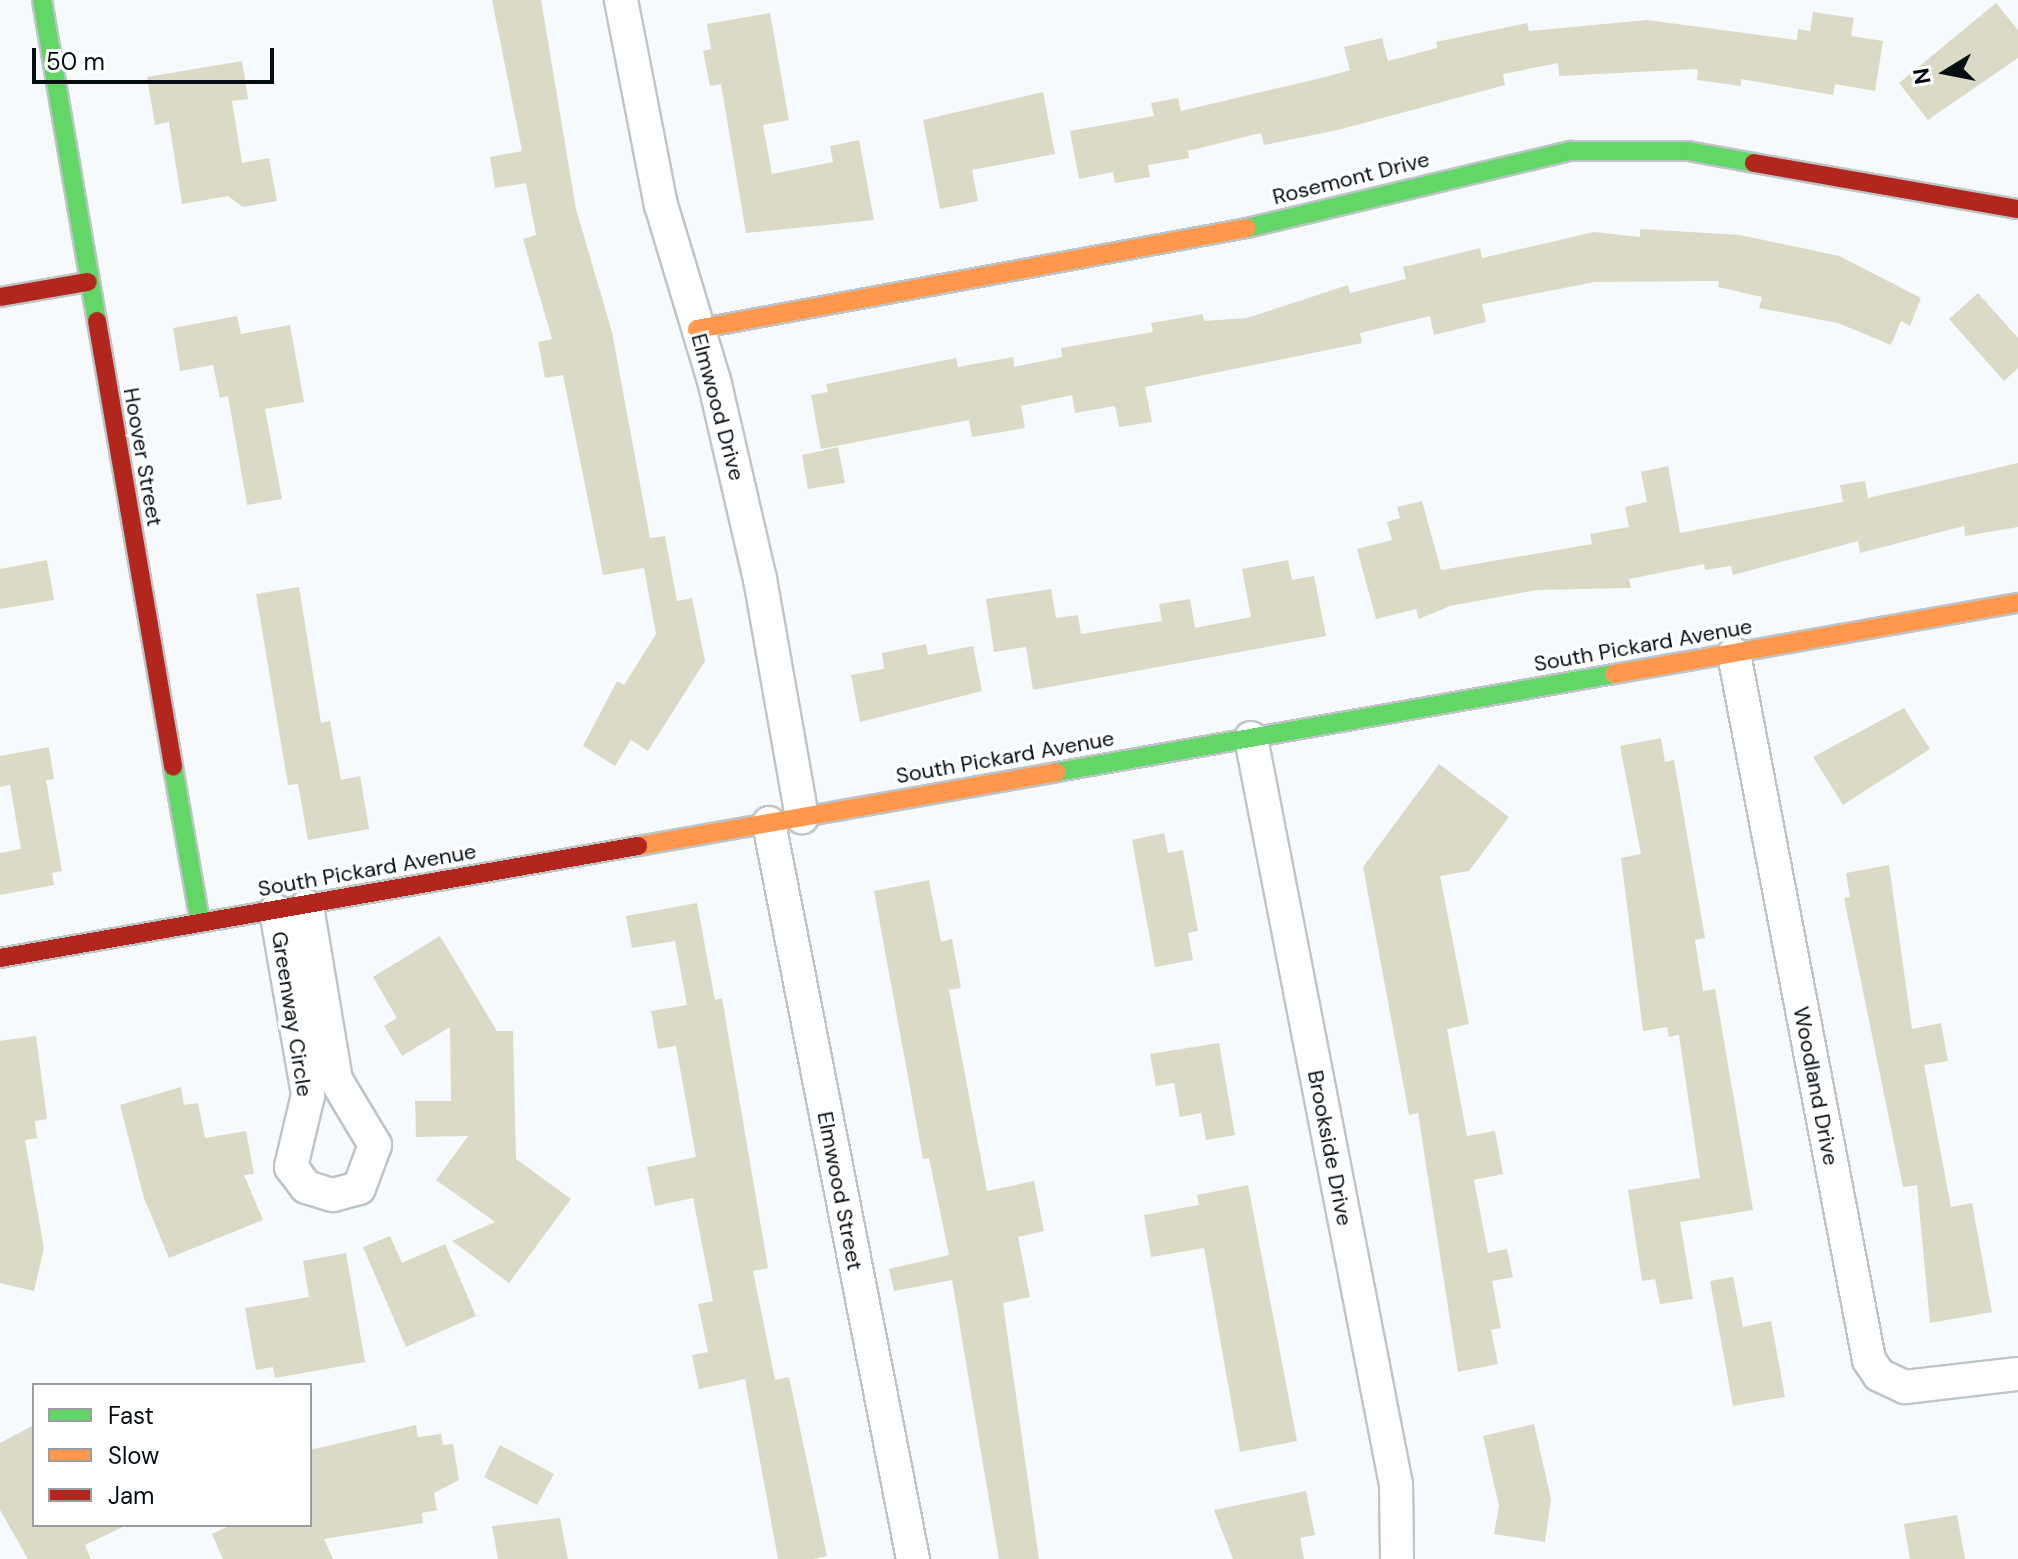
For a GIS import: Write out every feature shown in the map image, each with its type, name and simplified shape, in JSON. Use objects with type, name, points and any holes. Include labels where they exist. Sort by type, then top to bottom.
[{"type":"street","name":"Hoover Street","points":[[42,0],[200,922]]},
{"type":"street","name":"Elmwood Drive","points":[[621,0],[654,175],[697,329],[760,579],[802,817]]},
{"type":"street","name":"Rosemont Drive","points":[[697,329],[1290,220],[1571,151],[1688,151],[2018,209]]},
{"type":"street","points":[[0,297],[88,282]]},
{"type":"street","name":"South Pickard Avenue","points":[[0,958],[2018,603]]},
{"type":"street","name":"Woodland Drive","points":[[1734,654],[1869,1360],[1879,1375],[1905,1387],[2018,1374]]},
{"type":"street","name":"Brookside Drive","points":[[1251,738],[1396,1485],[1397,1559]]},
{"type":"street","name":"Elmwood Street","points":[[769,823],[913,1559]]},
{"type":"street","name":"Greenway Circle","points":[[291,908],[336,1080],[375,1145],[359,1188],[333,1195],[306,1187],[291,1167],[308,1095],[291,908]]},
{"type":"building","points":[[492,0],[541,0],[576,209],[612,332],[650,538],[665,536],[677,601],[692,598],[705,661],[648,751],[631,740],[615,766],[583,746],[617,681],[624,685],[656,634],[644,568],[603,575],[563,375],[545,378],[538,342],[552,339],[523,239],[536,235],[526,183],[495,188],[490,157],[522,151]]},
{"type":"building","points":[[1996,3],[2018,30],[2018,58],[1928,120],[1899,83]]},
{"type":"building","points":[[1813,12],[1854,18],[1851,36],[1883,41],[1875,91],[1835,84],[1833,95],[1741,79],[1741,86],[1697,80],[1698,69],[1559,76],[1558,63],[1503,74],[1505,85],[1338,130],[1264,145],[1261,133],[1188,151],[1189,158],[1148,165],[1150,177],[1115,183],[1113,172],[1079,179],[1070,131],[1154,116],[1151,103],[1178,98],[1181,111],[1350,70],[1344,47],[1382,38],[1388,61],[1437,48],[1436,42],[1527,23],[1529,31],[1647,20],[1797,40],[1798,29],[1810,31]]},
{"type":"building","points":[[770,13],[789,120],[763,125],[772,174],[833,162],[830,146],[859,140],[874,220],[746,233],[721,84],[710,86],[703,51],[711,49],[707,24]]},
{"type":"building","points":[[242,61],[248,99],[232,101],[242,163],[269,158],[277,201],[243,207],[228,196],[182,204],[169,122],[155,125],[147,77]]},
{"type":"building","points":[[1043,92],[1055,154],[972,170],[978,201],[940,209],[923,120]]},
{"type":"building","points":[[1640,229],[1740,235],[1839,256],[1921,298],[1910,326],[1901,321],[1891,345],[1838,323],[1759,308],[1762,297],[1718,287],[1719,281],[1595,282],[1482,304],[1486,322],[1434,335],[1430,316],[1360,333],[1362,343],[1145,387],[1152,422],[1119,427],[1115,406],[1075,413],[1072,395],[1021,406],[1025,428],[972,437],[969,420],[821,449],[811,395],[828,392],[826,384],[956,358],[958,367],[1013,357],[1014,367],[1062,357],[1061,348],[1153,332],[1151,323],[1203,314],[1204,321],[1247,318],[1348,285],[1350,293],[1406,279],[1403,267],[1480,248],[1482,258],[1594,232],[1640,237]]},
{"type":"building","points":[[1978,293],[2018,338],[2018,368],[2004,381],[1949,319]]},
{"type":"building","points":[[237,316],[241,334],[290,325],[304,402],[265,409],[282,499],[247,505],[228,396],[220,398],[213,365],[180,371],[173,328]]},
{"type":"building","points":[[838,447],[845,483],[808,489],[802,455]]},
{"type":"building","points":[[2018,463],[2018,527],[1965,536],[1964,526],[1860,553],[1858,541],[1733,575],[1731,566],[1705,570],[1704,564],[1629,579],[1631,588],[1537,590],[1450,606],[1419,619],[1416,609],[1376,619],[1357,549],[1392,540],[1387,522],[1400,518],[1397,507],[1422,501],[1441,570],[1592,544],[1590,534],[1629,527],[1625,507],[1647,502],[1641,472],[1668,466],[1680,533],[1843,502],[1840,485],[1865,481],[1868,498]]},
{"type":"building","points":[[47,560],[54,600],[0,609],[0,569]]},
{"type":"building","points":[[1288,560],[1292,580],[1314,576],[1326,636],[1033,690],[1026,647],[994,652],[986,599],[1051,589],[1056,618],[1078,615],[1081,634],[1162,621],[1159,604],[1190,599],[1195,628],[1251,617],[1242,569]]},
{"type":"building","points":[[299,587],[321,723],[330,721],[341,780],[360,776],[369,829],[308,840],[298,784],[288,785],[256,594]]},
{"type":"building","points":[[926,644],[928,655],[973,646],[982,691],[860,722],[851,675],[884,669],[882,653]]},
{"type":"building","points":[[1904,708],[1930,749],[1843,805],[1813,757]]},
{"type":"building","points":[[1661,738],[1665,762],[1674,760],[1705,938],[1695,940],[1703,991],[1715,989],[1753,1210],[1680,1222],[1693,1299],[1660,1304],[1655,1279],[1642,1281],[1628,1190],[1700,1178],[1679,1035],[1669,1037],[1667,1027],[1643,1031],[1621,858],[1641,854],[1620,746]]},
{"type":"building","points":[[49,747],[54,779],[46,780],[62,871],[52,873],[54,885],[0,895],[0,853],[21,849],[10,785],[0,787],[0,756]]},
{"type":"building","points":[[1439,764],[1509,817],[1469,871],[1440,876],[1469,1024],[1447,1029],[1467,1136],[1495,1131],[1503,1174],[1474,1180],[1488,1253],[1507,1249],[1513,1277],[1492,1281],[1501,1328],[1491,1330],[1498,1364],[1458,1372],[1418,1113],[1409,1115],[1363,867]]},
{"type":"building","points":[[1164,833],[1168,853],[1183,850],[1198,931],[1188,933],[1193,960],[1155,967],[1132,840]]},
{"type":"building","points":[[1889,865],[1912,1029],[1941,1023],[1948,1061],[1924,1065],[1951,1207],[1972,1203],[1992,1312],[1930,1323],[1917,1185],[1903,1187],[1844,898],[1850,897],[1846,873]]},
{"type":"building","points":[[929,880],[941,942],[952,939],[961,988],[949,990],[987,1191],[1034,1181],[1044,1231],[1018,1237],[1030,1297],[1003,1303],[1039,1559],[999,1559],[952,1280],[894,1291],[889,1269],[949,1255],[929,1158],[923,1159],[874,891]]},
{"type":"building","points":[[697,903],[715,1000],[722,998],[768,1268],[753,1271],[775,1380],[789,1377],[827,1556],[813,1559],[778,1559],[745,1379],[699,1389],[692,1355],[708,1352],[698,1304],[713,1301],[693,1198],[655,1206],[647,1167],[696,1157],[676,1046],[658,1049],[651,1011],[687,1005],[675,941],[632,948],[626,916]]},
{"type":"building","points":[[440,936],[497,1031],[513,1031],[516,1159],[571,1199],[509,1283],[452,1241],[495,1222],[436,1180],[468,1136],[416,1137],[415,1101],[451,1101],[450,1027],[402,1056],[384,1026],[397,1018],[373,977]]},
{"type":"building","points":[[36,1036],[47,1119],[35,1121],[37,1138],[25,1140],[44,1248],[34,1291],[0,1283],[0,1041]]},
{"type":"building","points":[[1219,1043],[1235,1135],[1206,1140],[1201,1113],[1180,1117],[1174,1083],[1156,1086],[1150,1054]]},
{"type":"building","points":[[181,1087],[184,1105],[198,1103],[205,1138],[246,1131],[254,1174],[244,1175],[263,1220],[169,1258],[144,1198],[120,1105]]},
{"type":"building","points":[[1248,1185],[1297,1441],[1240,1452],[1204,1248],[1151,1257],[1144,1215],[1199,1205],[1197,1195]]},
{"type":"building","points":[[390,1236],[402,1263],[445,1244],[476,1316],[406,1347],[363,1247]]},
{"type":"building","points":[[346,1253],[365,1362],[275,1378],[273,1367],[256,1370],[245,1308],[309,1297],[303,1261]]},
{"type":"building","points":[[1733,1277],[1743,1327],[1771,1321],[1785,1397],[1733,1406],[1710,1281]]},
{"type":"building","points":[[1534,1424],[1551,1499],[1545,1542],[1494,1534],[1499,1506],[1483,1436]]},
{"type":"building","points":[[416,1425],[418,1437],[441,1434],[443,1445],[453,1444],[459,1480],[434,1493],[437,1510],[422,1513],[423,1523],[324,1539],[333,1559],[223,1559],[212,1534],[227,1527],[312,1527],[312,1450]]},
{"type":"building","points":[[32,1426],[32,1527],[123,1527],[85,1545],[91,1559],[28,1559],[0,1510],[0,1443]]},
{"type":"building","points":[[500,1445],[554,1474],[537,1505],[484,1477]]},
{"type":"building","points":[[1306,1491],[1315,1535],[1300,1538],[1304,1559],[1233,1559],[1214,1510]]},
{"type":"building","points":[[1957,1515],[1965,1559],[1910,1559],[1904,1524]]},
{"type":"building","points":[[560,1518],[568,1559],[498,1559],[492,1526]]},
{"type":"traffic: fast","points":[[42,0],[97,321]]},
{"type":"traffic: fast","points":[[1247,228],[1571,151],[1688,151],[1754,163]]},
{"type":"traffic: fast","points":[[1057,772],[1614,674]]},
{"type":"traffic: fast","points":[[173,767],[200,922]]},
{"type":"traffic: slow","points":[[697,329],[1247,228]]},
{"type":"traffic: slow","points":[[1614,674],[2018,603]]},
{"type":"traffic: slow","points":[[638,846],[1057,772]]},
{"type":"traffic: jam","points":[[1754,163],[2018,209]]},
{"type":"traffic: jam","points":[[0,297],[88,282]]},
{"type":"traffic: jam","points":[[97,321],[173,767]]},
{"type":"traffic: jam","points":[[0,958],[638,846]]}]
